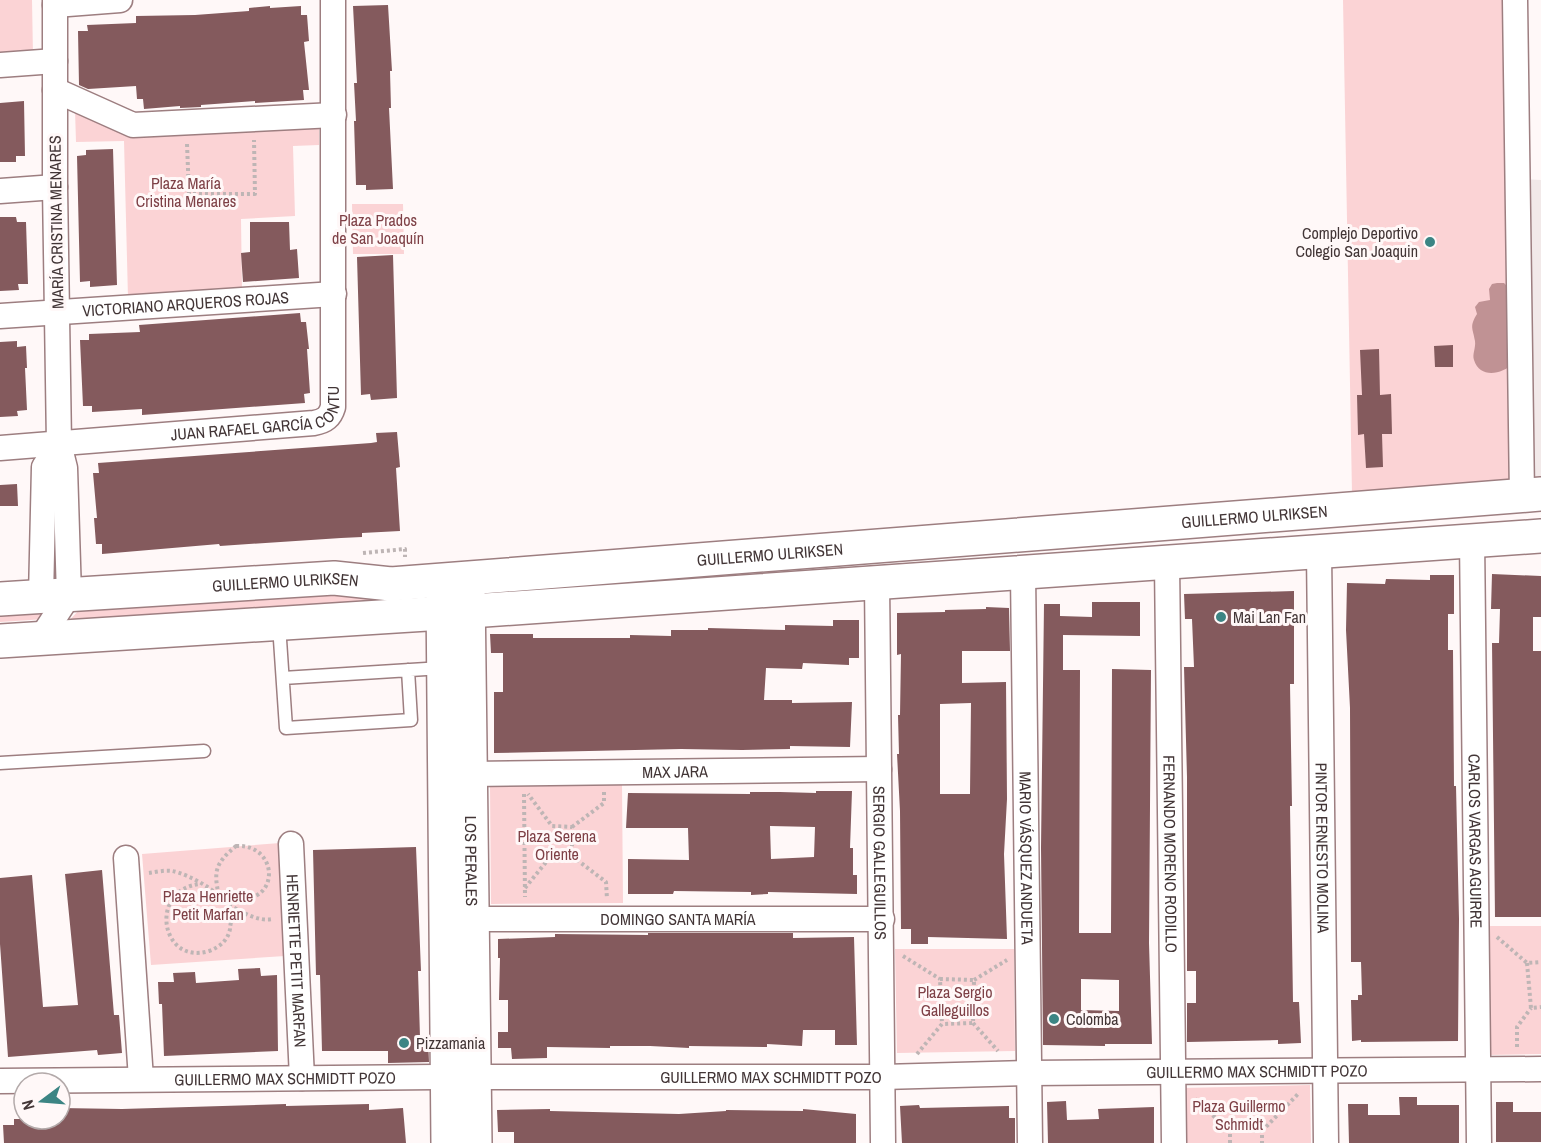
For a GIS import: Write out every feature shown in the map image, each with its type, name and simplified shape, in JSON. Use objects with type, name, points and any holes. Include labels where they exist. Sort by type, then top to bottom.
[{"type":"main road","name":"GUILLERMO ULRIKSEN","points":[[0,599],[333,578],[391,584],[1532,495]]},
{"type":"main road","points":[[0,641],[1167,564],[1472,539],[1541,536]]},
{"type":"main road","name":"LOS PERALES","points":[[447,1143],[460,1077],[472,919],[471,774],[455,579]]},
{"type":"main road","name":"LOS PERALES","points":[[456,612],[444,668],[460,1077],[475,1143]]},
{"type":"street","points":[[55,2],[120,0]]},
{"type":"street","name":"JUAN RAFAEL GARCÍA CONTU","points":[[0,448],[314,423],[327,419],[333,407],[333,0]]},
{"type":"street","points":[[1515,0],[1532,495]]},
{"type":"street","name":"MARÍA CRISTINA MENARES","points":[[55,2],[59,444],[65,468],[55,596]]},
{"type":"street","points":[[0,65],[55,61]]},
{"type":"street","points":[[55,90],[133,125],[334,115]]},
{"type":"street","points":[[0,191],[55,187]]},
{"type":"street","name":"VICTORIANO ARQUEROS ROJAS","points":[[0,316],[334,294]]},
{"type":"street","name":"CARLOS VARGAS AGUIRRE","points":[[1472,539],[1479,1143]]},
{"type":"street","name":"PINTOR ERNESTO MOLINA","points":[[1319,552],[1316,1079],[1326,1143]]},
{"type":"street","name":"FERNANDO MORENO RODILLO","points":[[1167,564],[1174,1143]]},
{"type":"street","name":"MARIO VÁSQUEZ ANDUETA","points":[[1023,573],[1028,948],[1024,1073],[1030,1143]]},
{"type":"street","name":"SERGIO GALLEGUILLOS","points":[[877,583],[882,944],[891,1077],[883,1143]]},
{"type":"street","points":[[41,638],[55,596]]},
{"type":"street","name":"MAX JARA","points":[[471,774],[879,769]]},
{"type":"street","name":"HENRIETTE PETIT MARFAN","points":[[291,844],[302,1078]]},
{"type":"street","points":[[126,866],[141,1079]]},
{"type":"street","name":"DOMINGO SANTA MARÍA","points":[[472,919],[882,919]]},
{"type":"street","name":"GUILLERMO MAX SCHMIDTT POZO","points":[[0,1081],[460,1077],[891,1077],[1024,1073],[1174,1073],[1316,1079],[1541,1069]]},
{"type":"lane","points":[[279,624],[286,728],[411,720],[408,670]]},
{"type":"lane","points":[[283,678],[444,668]]},
{"type":"lane","points":[[0,763],[204,751]]},
{"type":"path","points":[[186,123],[189,194],[255,194],[253,119]]},
{"type":"path","points":[[526,919],[524,787],[552,826],[572,826],[604,803],[604,773]]},
{"type":"path","points":[[572,826],[572,856]]},
{"type":"path","points":[[236,846],[244,846],[262,855],[269,870],[265,888],[259,895],[244,901],[219,896],[215,879],[222,857],[236,846]]},
{"type":"path","points":[[525,888],[551,856],[572,856],[606,882],[608,919]]},
{"type":"path","points":[[126,866],[191,876],[228,905],[248,915],[266,920],[294,916]]},
{"type":"path","points":[[201,884],[190,885],[178,893],[166,910],[167,930],[173,941],[181,948],[201,952],[221,945],[229,936],[232,916],[228,905]]},
{"type":"path","points":[[1493,933],[1527,963],[1531,1008],[1517,1027],[1517,1054]]},
{"type":"path","points":[[882,944],[940,979],[974,980],[1028,948]]},
{"type":"path","points":[[1527,963],[1541,962]]},
{"type":"path","points":[[940,979],[942,1024]]},
{"type":"path","points":[[973,1023],[974,980]]},
{"type":"path","points":[[1531,1008],[1541,1007]]},
{"type":"path","points":[[891,1077],[942,1024],[973,1023],[1024,1073]]},
{"type":"path","points":[[1190,1095],[1230,1131],[1262,1131],[1316,1079]]},
{"type":"path","points":[[1230,1131],[1230,1143]]},
{"type":"path","points":[[1262,1131],[1262,1143]]},
{"type":"shaded area","points":[[1523,179],[1541,180],[1541,487],[1529,488]]},
{"type":"shaded area","points":[[1504,283],[1510,289],[1510,299],[1506,308],[1512,318],[1513,364],[1492,373],[1481,370],[1474,360],[1475,344],[1472,325],[1477,314],[1475,307],[1479,302],[1490,300],[1489,289],[1492,284]]},
{"type":"green space","points":[[0,0],[32,0],[33,56],[0,58]]},
{"type":"green space","name":"Complejo Deportivo Colegio San Joaquin","points":[[1343,0],[1508,0],[1516,483],[1352,494]]},
{"type":"green space","name":"Plaza María Cristina Menares","points":[[75,110],[319,126],[319,145],[293,146],[295,216],[241,219],[242,289],[128,298],[124,141],[76,142]]},
{"type":"green space","name":"Plaza Prados de San Joaquín","points":[[352,204],[403,204],[404,254],[353,254]]},
{"type":"green space","points":[[310,591],[433,598],[62,628],[81,608]]},
{"type":"green space","points":[[50,610],[45,619],[0,622],[0,613]]},
{"type":"green space","name":"Plaza Serena Oriente","points":[[622,783],[623,903],[491,904],[490,786]]},
{"type":"green space","name":"Plaza Henriette Petit Marfan","points":[[280,843],[285,956],[151,965],[142,854]]},
{"type":"green space","points":[[1485,926],[1541,926],[1541,1054],[1488,1055]]},
{"type":"green space","name":"Plaza Sergio Galleguillos","points":[[895,949],[1014,949],[1015,1051],[897,1053]]},
{"type":"green space","name":"Plaza Guillermo Schmidt","points":[[1310,1085],[1311,1143],[1181,1143],[1182,1088]]},
{"type":"building","points":[[388,5],[392,71],[390,71],[391,108],[389,108],[393,189],[366,190],[366,185],[356,185],[354,83],[357,83],[353,6]]},
{"type":"building","points":[[270,6],[270,8],[301,6],[301,15],[307,15],[309,41],[304,42],[309,90],[303,90],[304,100],[144,109],[143,99],[137,99],[136,86],[88,89],[79,85],[78,31],[88,31],[87,25],[136,23],[136,16],[249,11],[249,8]]},
{"type":"building","points":[[24,101],[25,156],[16,156],[16,162],[0,162],[0,103]]},
{"type":"building","points":[[113,149],[117,285],[90,287],[90,281],[80,282],[77,156],[86,155],[86,150]]},
{"type":"building","points":[[0,217],[16,217],[17,222],[26,222],[28,284],[18,284],[19,290],[0,291]]},
{"type":"building","points":[[250,222],[289,222],[290,250],[297,249],[299,278],[243,282],[241,253],[250,252]]},
{"type":"building","points":[[393,255],[397,398],[371,400],[370,394],[361,395],[357,257]]},
{"type":"building","points":[[300,313],[301,322],[306,322],[309,349],[307,349],[310,393],[304,394],[305,403],[142,415],[142,409],[92,412],[92,406],[83,406],[80,340],[89,340],[89,334],[140,332],[139,325]]},
{"type":"building","points":[[17,341],[17,347],[26,346],[27,410],[17,411],[18,416],[0,417],[0,342]]},
{"type":"building","points":[[1453,345],[1453,367],[1435,367],[1434,346]]},
{"type":"building","points":[[1379,349],[1380,395],[1391,394],[1392,434],[1382,434],[1383,467],[1366,468],[1364,434],[1358,435],[1357,395],[1362,395],[1360,350]]},
{"type":"building","points":[[397,432],[400,467],[396,468],[400,531],[362,533],[362,537],[220,546],[219,544],[102,554],[102,544],[96,544],[94,518],[97,518],[93,473],[99,473],[98,463],[371,443],[377,442],[376,433]]},
{"type":"building","points":[[17,484],[18,506],[0,506],[0,485]]},
{"type":"building","points":[[1492,574],[1541,576],[1541,617],[1533,617],[1533,651],[1541,651],[1541,917],[1495,917],[1492,643],[1499,643],[1500,609],[1491,609]]},
{"type":"building","points":[[1430,575],[1454,575],[1454,614],[1448,614],[1448,650],[1453,650],[1454,786],[1456,786],[1459,919],[1458,1041],[1352,1041],[1351,1000],[1358,1000],[1358,995],[1362,995],[1361,962],[1351,962],[1347,583],[1385,584],[1386,579],[1430,580]]},
{"type":"building","points":[[1294,591],[1294,684],[1290,684],[1293,1002],[1299,1002],[1301,1043],[1278,1044],[1278,1040],[1187,1042],[1187,1003],[1196,1003],[1196,971],[1187,971],[1187,777],[1184,667],[1194,667],[1192,619],[1185,619],[1184,594]]},
{"type":"building","points":[[1092,602],[1140,602],[1140,636],[1063,635],[1063,670],[1080,670],[1079,933],[1111,933],[1112,669],[1151,670],[1149,943],[1152,1044],[1043,1045],[1041,848],[1044,604],[1060,604],[1060,616],[1092,617]],"holes":[[[1081,979],[1119,980],[1119,1011],[1081,1010]]]},
{"type":"building","points":[[986,607],[1009,608],[1010,651],[962,651],[962,683],[1006,682],[1007,799],[1004,854],[1007,939],[928,937],[928,944],[911,944],[911,929],[901,929],[897,754],[899,754],[901,654],[897,655],[897,613],[986,609]],"holes":[[[971,703],[970,794],[940,794],[940,704]]]},
{"type":"building","points":[[833,620],[859,620],[859,658],[849,658],[849,665],[803,663],[802,669],[766,668],[764,700],[792,700],[792,703],[852,702],[850,747],[790,746],[790,749],[494,753],[494,692],[503,692],[503,653],[491,653],[490,634],[533,634],[533,638],[630,638],[630,635],[671,636],[671,630],[708,630],[708,628],[785,630],[785,625],[833,626]]},
{"type":"building","points":[[816,791],[852,791],[850,848],[853,848],[853,875],[857,875],[857,894],[768,892],[768,894],[751,895],[751,892],[674,891],[673,894],[628,894],[628,859],[689,860],[688,828],[626,828],[628,793],[816,793]],"holes":[[[770,826],[815,827],[814,857],[771,859]]]},
{"type":"building","points":[[416,847],[421,971],[418,971],[420,1037],[428,1036],[429,1062],[388,1063],[388,1051],[322,1051],[320,975],[316,975],[313,850]]},
{"type":"building","points":[[102,870],[114,1015],[119,1015],[122,1053],[98,1055],[97,1050],[8,1057],[0,944],[0,878],[32,875],[43,1007],[78,1005],[65,874]]},
{"type":"building","points":[[648,933],[793,933],[793,938],[854,937],[857,1045],[835,1045],[835,1030],[803,1030],[802,1046],[767,1044],[767,1047],[547,1047],[547,1058],[512,1059],[511,1048],[498,1048],[498,1032],[508,1032],[508,1000],[499,1000],[498,939],[555,937],[555,934],[648,935]]},
{"type":"building","points":[[260,968],[261,976],[277,975],[278,1051],[164,1056],[162,1004],[159,1004],[158,982],[174,982],[173,973],[195,972],[196,983],[239,980],[238,969]]},
{"type":"building","points":[[1399,1097],[1417,1097],[1417,1105],[1459,1105],[1459,1143],[1349,1143],[1348,1104],[1368,1104],[1368,1115],[1400,1115]]},
{"type":"building","points":[[1066,1101],[1067,1120],[1099,1119],[1098,1109],[1154,1107],[1154,1143],[1048,1143],[1047,1102]]},
{"type":"building","points":[[1496,1102],[1513,1102],[1513,1112],[1541,1112],[1541,1142],[1496,1142]]},
{"type":"building","points":[[286,1104],[286,1106],[369,1104],[369,1110],[403,1108],[406,1143],[4,1143],[3,1125],[12,1125],[12,1131],[72,1131],[72,1108]]},
{"type":"building","points":[[919,1105],[920,1108],[1009,1106],[1009,1118],[1015,1118],[1015,1143],[902,1143],[900,1106]]},
{"type":"building","points":[[550,1109],[550,1111],[679,1114],[726,1110],[803,1111],[803,1109],[856,1114],[856,1143],[514,1143],[514,1132],[498,1132],[497,1110]]},
{"type":"place","name":"Complejo Deportivo Colegio San Joaquin","points":[[1430,242]]},
{"type":"place","name":"Mai Lan Fan","points":[[1221,617]]},
{"type":"place","name":"Colomba","points":[[1054,1019]]},
{"type":"place","name":"Pizzamania","points":[[404,1043]]}]
